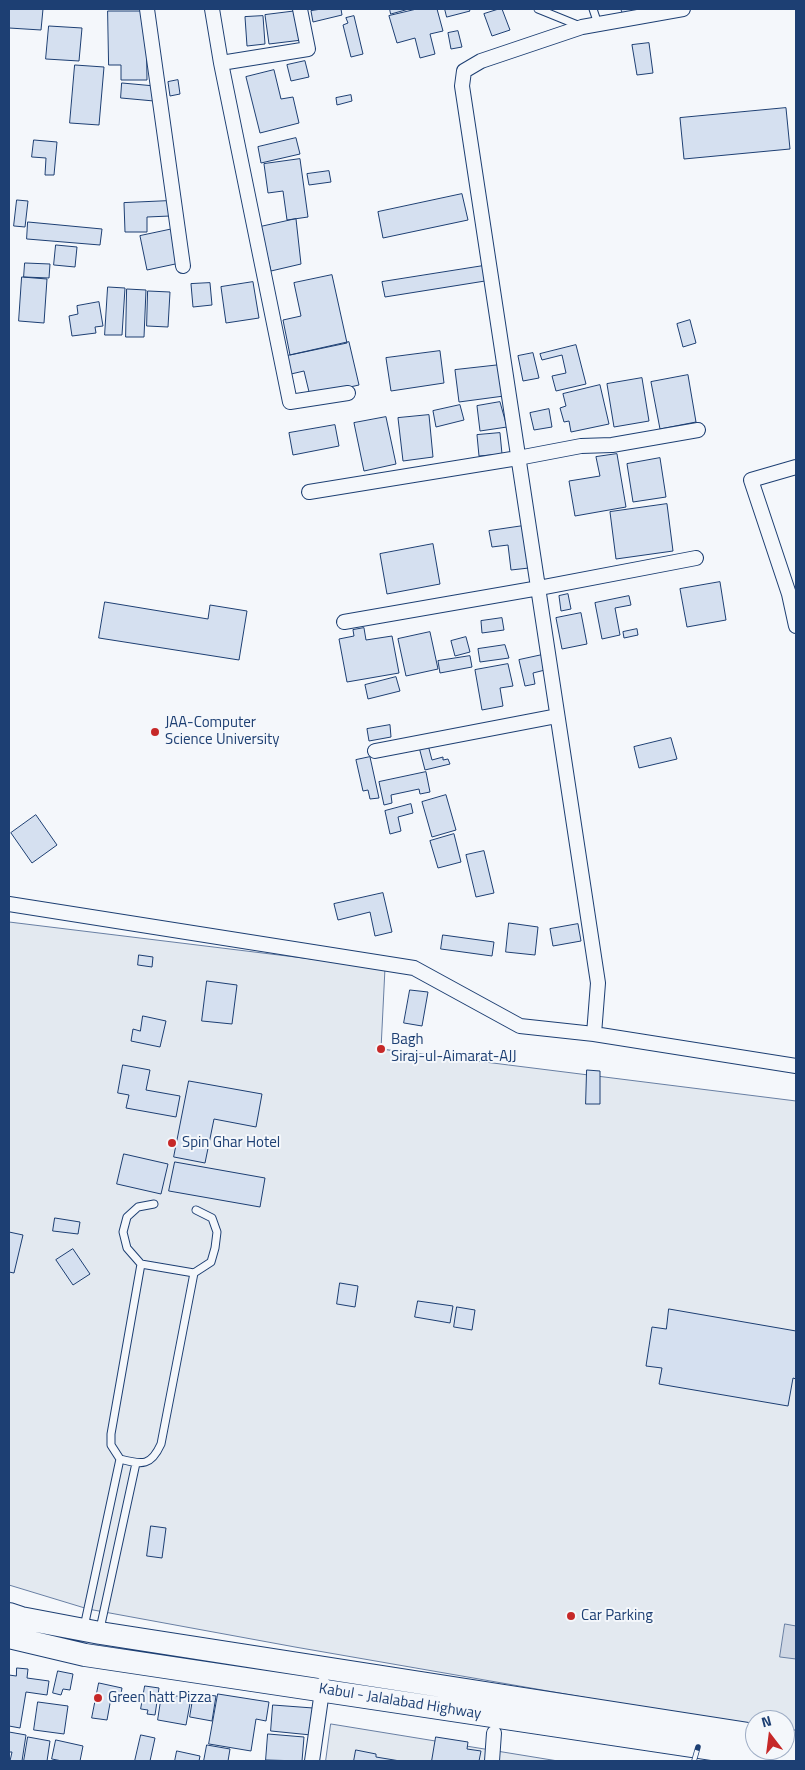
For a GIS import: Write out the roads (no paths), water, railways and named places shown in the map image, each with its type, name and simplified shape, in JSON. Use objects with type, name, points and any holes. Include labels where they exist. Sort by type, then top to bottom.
[{"type":"highway","name":"Kabul - Jalalabad Highway","points":[[9,1614],[323,1679],[792,1761]]},
{"type":"highway","name":"Kabul - Jalalabad Highway","points":[[9,1637],[85,1655],[323,1679],[745,1735]]},
{"type":"street","points":[[148,9],[183,266]]},
{"type":"street","points":[[212,9],[221,63],[290,402],[348,393]]},
{"type":"street","points":[[221,63],[308,49],[300,9]]},
{"type":"street","points":[[594,1034],[598,983],[462,86],[464,71],[481,61],[582,27],[683,9]]},
{"type":"street","points":[[308,492],[581,446],[612,445],[698,430]]},
{"type":"street","points":[[796,467],[751,480],[789,594],[796,626]]},
{"type":"street","points":[[344,622],[696,558]]},
{"type":"street","points":[[375,751],[557,716]]},
{"type":"street","points":[[9,904],[414,968],[520,1026],[594,1034],[796,1066]]},
{"type":"street","points":[[312,1761],[323,1679]]},
{"type":"street","points":[[492,1761],[494,1733]]},
{"type":"lane","points":[[538,9],[582,27]]},
{"type":"lane","points":[[593,9],[598,24]]},
{"type":"lane","points":[[154,1204],[138,1207],[127,1217],[123,1232],[127,1248],[141,1264],[194,1273],[211,1262],[217,1232],[212,1218],[196,1210]]},
{"type":"lane","points":[[91,1631],[120,1459],[111,1444],[111,1434],[141,1264]]},
{"type":"lane","points":[[120,1459],[136,1463],[147,1462],[155,1457],[162,1444],[194,1273]]},
{"type":"lane","points":[[91,1631],[136,1463]]},
{"type":"railway","points":[[694,1761],[698,1747]]},
{"type":"place","name":"JAA-Computer Science University","points":[[155,732]]},
{"type":"place","name":"Bagh Siraj-ul-Aimarat-AJJ","points":[[381,1049]]},
{"type":"place","name":"Spin Ghar Hotel","points":[[172,1143]]},
{"type":"place","name":"Car Parking","points":[[571,1616]]},
{"type":"place","name":"Green hatt Pizza","points":[[98,1698]]}]
